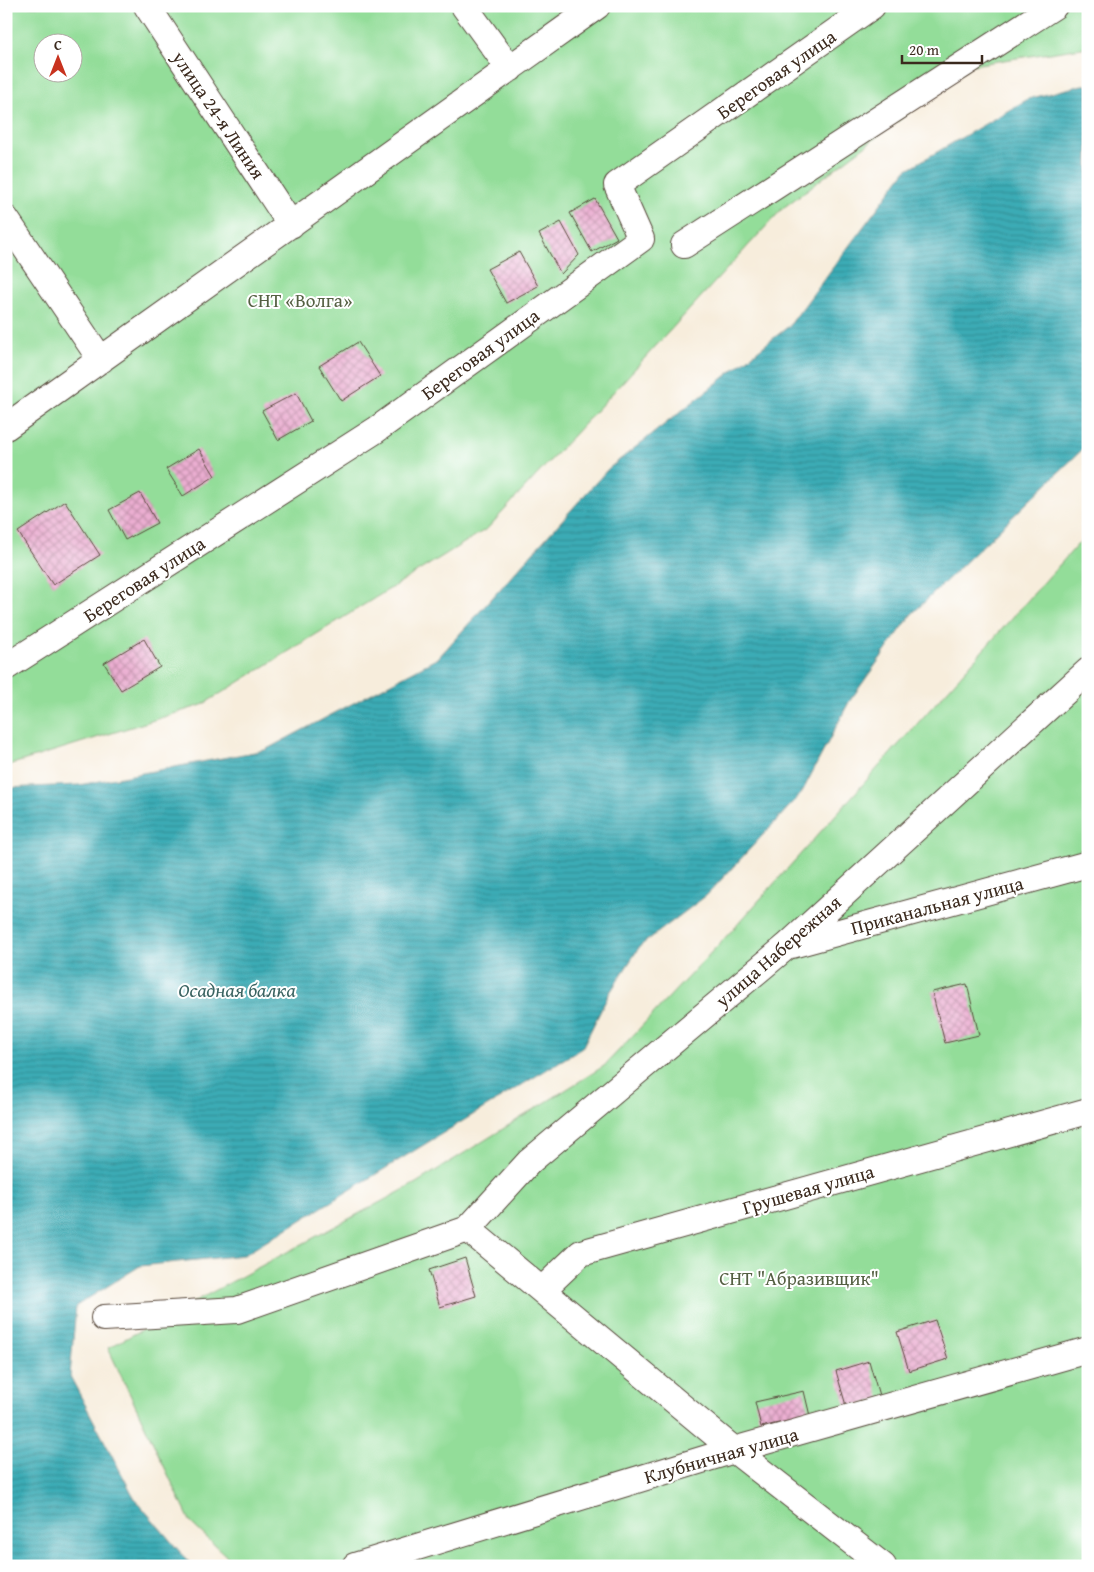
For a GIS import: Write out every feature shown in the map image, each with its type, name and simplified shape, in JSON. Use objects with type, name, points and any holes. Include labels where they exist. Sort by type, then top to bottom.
[{"type":"street","name":"улица 24-я Линия","points":[[147,6],[292,224]]},
{"type":"street","points":[[464,6],[510,68]]},
{"type":"street","points":[[6,427],[597,6]]},
{"type":"street","name":"Береговая улица","points":[[6,667],[376,430],[641,239],[617,185],[872,6]]},
{"type":"street","points":[[684,246],[1054,6]]},
{"type":"street","points":[[6,219],[101,360]]},
{"type":"street","name":"улица Набережная","points":[[468,1229],[529,1162],[787,946],[1088,671]]},
{"type":"street","name":"Приканальная улица","points":[[787,946],[1088,864]]},
{"type":"street","name":"Грушевая улица","points":[[542,1290],[581,1253],[1088,1111]]},
{"type":"street","points":[[104,1318],[237,1310],[468,1229],[734,1450],[883,1566]]},
{"type":"street","name":"Клубничная улица","points":[[355,1566],[734,1450],[1088,1350]]},
{"type":"green space","name":"СНТ «Волга»","points":[[6,6],[1088,6],[1088,47],[972,65],[783,208],[488,528],[202,705],[6,766]]},
{"type":"green space","name":"СНТ \"Абразивщик\"","points":[[1088,533],[1088,1566],[237,1566],[191,1523],[108,1348],[416,1183],[604,1066],[737,925]]},
{"type":"water","name":"Осадная балка","points":[[1088,85],[1088,444],[912,614],[849,702],[801,794],[707,895],[640,946],[609,994],[582,1048],[244,1255],[140,1266],[76,1306],[70,1376],[135,1499],[192,1566],[6,1566],[6,788],[79,785],[265,750],[438,658],[608,469],[789,326],[906,170],[1028,99]]},
{"type":"building","points":[[595,199],[617,238],[592,252],[570,213]]},
{"type":"building","points":[[561,222],[579,255],[561,274],[539,234]]},
{"type":"building","points":[[519,252],[538,286],[506,303],[487,269]]},
{"type":"building","points":[[358,342],[380,376],[341,401],[319,366]]},
{"type":"building","points":[[296,393],[311,421],[278,440],[262,411]]},
{"type":"building","points":[[199,449],[215,476],[183,496],[166,469]]},
{"type":"building","points":[[140,493],[157,523],[125,540],[109,510]]},
{"type":"building","points":[[65,501],[100,555],[53,585],[18,532]]},
{"type":"building","points":[[144,639],[160,667],[121,690],[104,663]]},
{"type":"building","points":[[967,984],[979,1035],[945,1043],[932,992]]},
{"type":"building","points":[[465,1258],[476,1296],[440,1307],[429,1270]]},
{"type":"building","points":[[935,1320],[948,1359],[909,1371],[897,1332]]},
{"type":"building","points":[[869,1361],[880,1399],[847,1409],[836,1371]]},
{"type":"building","points":[[804,1391],[810,1416],[761,1427],[755,1402]]}]
